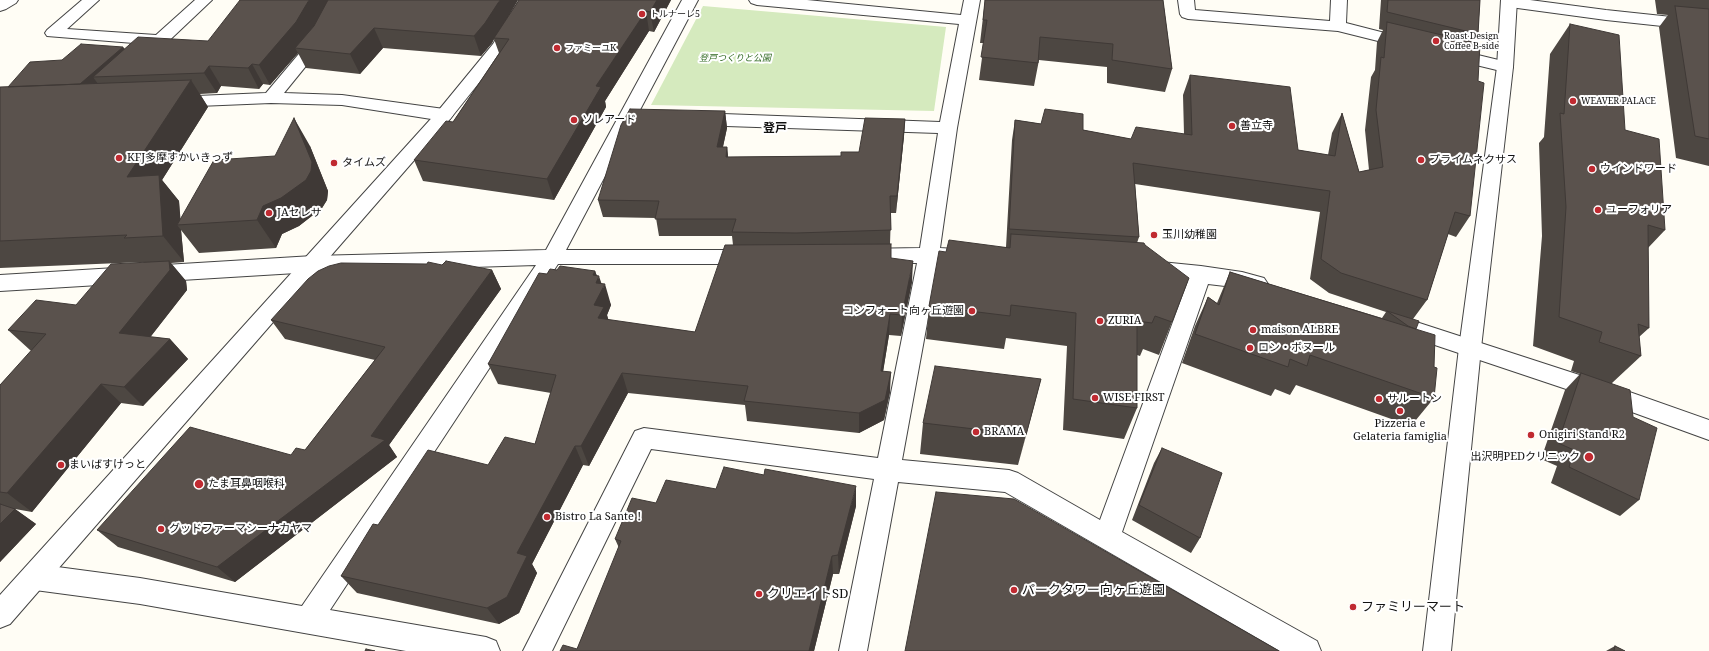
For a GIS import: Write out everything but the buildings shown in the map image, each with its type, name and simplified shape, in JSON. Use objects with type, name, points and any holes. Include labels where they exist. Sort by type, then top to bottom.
[{"type":"street","points":[[0,6],[10,0]]},
{"type":"street","points":[[90,0],[53,33],[160,40]]},
{"type":"street","points":[[138,60],[204,0]]},
{"type":"street","points":[[271,98],[315,45],[339,0]]},
{"type":"street","points":[[0,615],[444,115],[500,46],[528,0]]},
{"type":"street","points":[[308,620],[552,257],[635,116],[690,0]]},
{"type":"street","points":[[758,0],[839,3],[968,20]]},
{"type":"street","points":[[853,651],[929,255],[948,128],[972,0]]},
{"type":"street","points":[[1186,0],[1188,14],[1338,26],[1504,67]]},
{"type":"street","points":[[1338,26],[1339,0]]},
{"type":"street","points":[[1437,651],[1470,348],[1504,67],[1509,1],[1606,15],[1709,26]]},
{"type":"street","points":[[159,102],[271,98],[342,100],[444,115]]},
{"type":"street","points":[[682,118],[948,128]]},
{"type":"street","points":[[844,257],[929,255],[990,258]]},
{"type":"street","points":[[0,284],[313,264],[552,257],[773,258]]},
{"type":"street","points":[[1133,267],[1242,280],[1279,290]]},
{"type":"street","points":[[1107,537],[1201,274]]},
{"type":"street","points":[[1385,320],[1604,392],[1709,430]]},
{"type":"street","points":[[537,651],[644,438],[888,470],[1009,481],[1307,651]]},
{"type":"street","points":[[35,577],[140,591],[486,651]]},
{"type":"green space","name":"登戸つくりと公園","points":[[703,6],[946,27],[934,111],[651,105]]},
{"type":"place","name":"トルナーレ5","points":[[642,14]]},
{"type":"place","name":"Roast Design Coffee B-side","points":[[1436,41]]},
{"type":"place","name":"ファミーユK","points":[[557,48]]},
{"type":"place","name":"WEAVER PALACE","points":[[1573,101]]},
{"type":"place","name":"ソレアード","points":[[574,120]]},
{"type":"place","name":"善立寺","points":[[1232,126]]},
{"type":"place","name":"KFJ多摩すかいきっず","points":[[119,158]]},
{"type":"place","name":"プライムネクサス","points":[[1421,160]]},
{"type":"place","name":"タイムズ","points":[[334,163]]},
{"type":"place","name":"ウインドワード","points":[[1592,169]]},
{"type":"place","name":"ユーフォリア","points":[[1598,210]]},
{"type":"place","name":"JAセレサ","points":[[269,213]]},
{"type":"place","name":"玉川幼稚園","points":[[1154,235]]},
{"type":"place","name":"コンフォート向ヶ丘遊園","points":[[972,311]]},
{"type":"place","name":"ZURIA","points":[[1100,321]]},
{"type":"place","name":"maison ALBRE","points":[[1253,330]]},
{"type":"place","name":"ロン・ボヌール","points":[[1250,348]]},
{"type":"place","name":"WISE FIRST","points":[[1095,398]]},
{"type":"place","name":"サルートン","points":[[1379,399]]},
{"type":"place","name":"Pizzeria e Gelateria famiglia","points":[[1400,411]]},
{"type":"place","name":"BRAMA","points":[[976,432]]},
{"type":"place","name":"Onigiri Stand R2","points":[[1531,435]]},
{"type":"place","name":"出沢明PEDクリニック","points":[[1589,457]]},
{"type":"place","name":"まいばすけっと","points":[[61,465]]},
{"type":"place","name":"たま耳鼻咽喉科","points":[[199,484]]},
{"type":"place","name":"Bistro La Sante！","points":[[547,517]]},
{"type":"place","name":"グッドファーマシーナカヤマ","points":[[161,529]]},
{"type":"place","name":"パークタワー向ヶ丘遊園","points":[[1014,590]]},
{"type":"place","name":"クリエイトSD","points":[[759,594]]},
{"type":"place","name":"ファミリーマート","points":[[1353,607]]},
{"type":"district","name":"登戸","points":[[775,129]]}]
